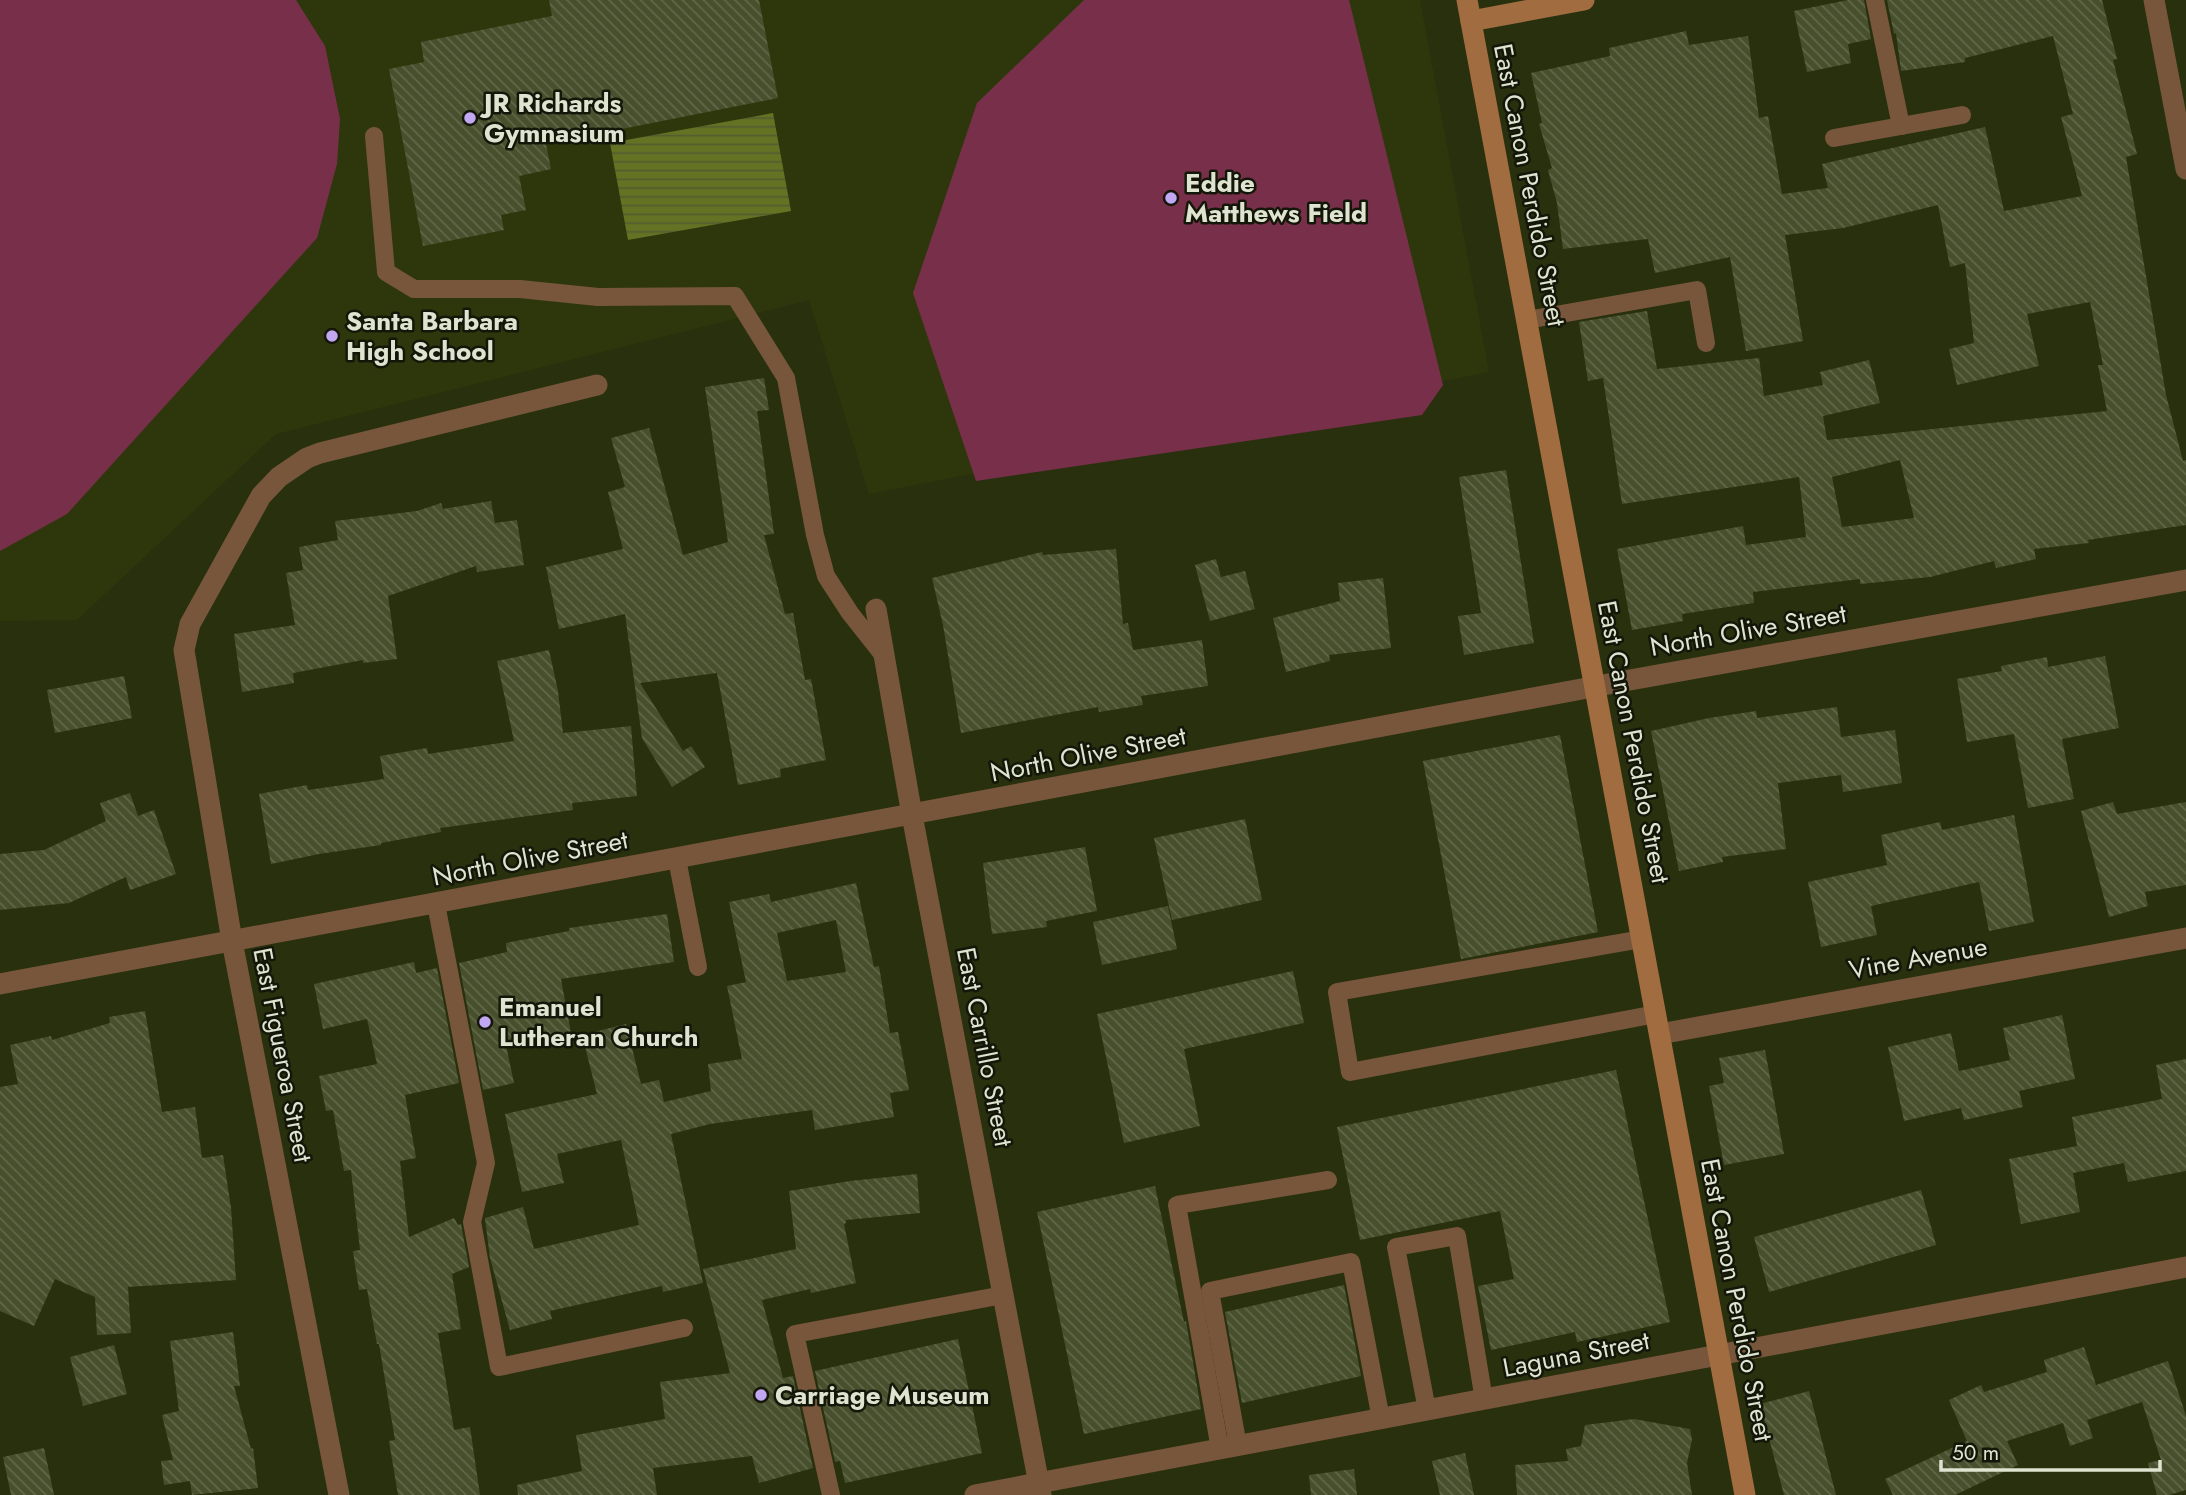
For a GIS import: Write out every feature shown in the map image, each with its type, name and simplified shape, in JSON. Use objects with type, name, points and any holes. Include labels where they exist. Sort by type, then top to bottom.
[{"type":"street","points":[[1469,10],[1584,0]]},
{"type":"street","points":[[2154,0],[2186,169]]},
{"type":"street","name":"East Canon Perdido Street","points":[[1469,10],[1745,1495]]},
{"type":"street","name":"East Figueroa Street","points":[[339,1495],[232,942],[184,650],[190,624],[261,496],[279,477],[307,458],[597,385]]},
{"type":"street","name":"North Olive Street","points":[[0,984],[1595,687],[2186,580]]},
{"type":"street","name":"East Carrillo Street","points":[[876,609],[912,815],[1040,1489]]},
{"type":"street","name":"Vine Avenue","points":[[1658,1024],[2186,938]]},
{"type":"street","name":"Laguna Street","points":[[975,1495],[1040,1489],[1229,1447],[2186,1267]]},
{"type":"lane","points":[[1875,0],[1901,126]]},
{"type":"lane","points":[[1834,138],[1962,116]]},
{"type":"lane","points":[[374,136],[386,272],[414,289],[520,289],[598,297],[734,296],[786,377],[815,535],[826,576],[850,613],[884,656]]},
{"type":"lane","points":[[1527,320],[1698,290],[1706,343]]},
{"type":"lane","points":[[677,859],[698,967]]},
{"type":"lane","points":[[436,904],[486,1163],[472,1222],[499,1367],[684,1328]]},
{"type":"lane","points":[[1642,939],[1337,992],[1350,1072],[1658,1024]]},
{"type":"lane","points":[[1229,1447],[1177,1205],[1328,1180]]},
{"type":"lane","points":[[1427,1410],[1396,1247],[1457,1236],[1484,1399]]},
{"type":"lane","points":[[1229,1447],[1210,1291],[1351,1262],[1381,1419]]},
{"type":"lane","points":[[831,1495],[795,1334],[1003,1296]]},
{"type":"shaded area","name":"Santa Barbara High School","points":[[0,0],[1420,0],[1489,372],[869,494],[809,300],[276,434],[77,620],[0,621]]},
{"type":"shaded area","points":[[0,0],[296,0],[325,46],[340,119],[337,164],[317,238],[67,514],[0,551]]},
{"type":"shaded area","name":"Eddie Matthews Field","points":[[1084,0],[1349,0],[1443,385],[1422,415],[976,481],[913,293],[977,103]]},
{"type":"shaded area","points":[[773,113],[791,211],[628,240],[610,143]]},
{"type":"building","name":"JR Richards Gymnasium","points":[[549,0],[759,0],[778,98],[546,144],[551,169],[519,176],[526,210],[501,215],[504,230],[423,246],[389,69],[424,62],[421,42],[552,16]]},
{"type":"building","points":[[1848,0],[1864,0],[1871,39],[1848,44],[1851,63],[1807,72],[1794,11]]},
{"type":"building","points":[[1887,0],[2102,0],[2117,59],[2113,60],[2137,154],[2126,157],[2166,395],[2183,461],[2186,460],[2186,525],[2088,540],[2089,543],[2034,549],[2036,559],[1996,568],[1994,561],[1930,577],[1860,584],[1860,579],[1753,592],[1754,603],[1682,614],[1683,621],[1632,630],[1617,549],[1743,526],[1746,545],[1806,537],[1799,477],[1622,504],[1603,378],[1588,381],[1579,322],[1647,311],[1657,369],[1759,358],[1764,396],[1823,385],[1820,372],[1869,360],[1880,403],[1823,416],[1827,440],[2107,411],[2098,365],[2103,365],[2090,302],[2027,314],[2039,366],[1957,385],[1949,349],[1974,343],[1965,263],[1950,267],[1938,205],[1843,228],[1785,235],[1803,341],[1746,351],[1730,257],[1655,273],[1648,239],[1563,249],[1557,203],[1548,170],[1552,168],[1539,124],[1542,123],[1531,73],[1610,56],[1609,48],[1686,31],[1689,45],[1748,36],[1759,118],[1768,116],[1782,194],[1828,188],[1822,164],[1985,127],[2004,211],[2082,196],[2061,117],[2073,114],[2053,36],[1965,58],[1965,62],[1901,71],[1896,33],[1894,34]],"holes":[[[1900,460],[1914,518],[1842,527],[1832,477]]]},
{"type":"building","points":[[764,378],[769,410],[757,411],[774,534],[764,535],[785,614],[793,613],[805,680],[811,679],[826,760],[780,769],[781,777],[738,785],[717,673],[640,683],[683,751],[691,746],[705,767],[672,787],[642,738],[625,614],[559,629],[546,567],[623,549],[608,492],[625,487],[611,438],[649,428],[683,555],[728,542],[705,387]]},
{"type":"building","points":[[1506,470],[1534,643],[1464,655],[1458,616],[1481,613],[1459,477]]},
{"type":"building","points":[[491,501],[495,523],[517,520],[524,565],[477,572],[476,566],[388,596],[397,659],[363,663],[363,660],[293,673],[294,683],[242,692],[234,634],[295,625],[286,573],[303,570],[299,547],[338,540],[335,521],[417,511],[441,503],[443,509]]},
{"type":"building","points":[[1116,549],[1123,624],[1128,623],[1133,650],[1202,640],[1208,686],[1141,696],[1143,705],[1099,712],[1098,707],[961,733],[943,625],[932,578],[1042,552],[1043,555]]},
{"type":"building","points":[[1216,559],[1221,577],[1245,571],[1255,609],[1210,621],[1195,565]]},
{"type":"building","points":[[1383,578],[1391,648],[1329,655],[1330,661],[1286,672],[1273,618],[1340,601],[1338,583]]},
{"type":"building","points":[[549,650],[563,733],[631,726],[637,796],[572,803],[573,810],[440,828],[441,832],[381,845],[271,864],[259,794],[307,785],[308,790],[384,779],[380,756],[427,748],[428,754],[514,741],[497,661]]},
{"type":"building","points":[[2105,656],[2119,728],[2062,739],[2074,799],[2028,808],[2014,734],[1967,742],[1957,679],[2002,671],[2001,666],[2047,657],[2048,667]]},
{"type":"building","points":[[124,676],[132,718],[55,733],[47,690]]},
{"type":"building","points":[[1837,707],[1841,737],[1895,730],[1902,783],[1843,792],[1841,775],[1778,783],[1786,849],[1722,857],[1723,862],[1679,871],[1651,731],[1756,711],[1757,718]]},
{"type":"building","points":[[1560,735],[1598,932],[1461,959],[1423,761]]},
{"type":"building","points":[[130,793],[138,816],[154,810],[176,874],[130,890],[126,877],[69,903],[0,910],[0,854],[44,850],[106,821],[100,803]]},
{"type":"building","points":[[2113,802],[2117,814],[2186,802],[2186,885],[2145,892],[2148,906],[2109,917],[2081,811]]},
{"type":"building","points":[[2014,815],[2034,922],[1989,931],[1979,882],[1871,906],[1877,935],[1821,947],[1808,882],[1887,865],[1881,835],[1940,822],[1942,830]]},
{"type":"building","points":[[1245,819],[1262,900],[1172,920],[1154,838]]},
{"type":"building","points":[[1085,847],[1097,911],[1046,921],[1047,927],[992,934],[983,863]]},
{"type":"building","points":[[856,883],[874,967],[879,966],[890,1033],[898,1032],[909,1090],[890,1093],[894,1117],[815,1130],[812,1110],[710,1124],[671,1134],[703,1283],[663,1292],[662,1286],[550,1311],[552,1319],[510,1330],[490,1258],[485,1218],[523,1207],[534,1249],[639,1225],[621,1140],[557,1154],[564,1183],[522,1192],[505,1114],[597,1094],[582,1035],[626,1024],[641,1084],[659,1080],[664,1102],[711,1091],[708,1064],[742,1059],[727,986],[746,982],[729,902],[769,894],[771,902]],"holes":[[[836,920],[846,972],[787,981],[777,933]]]},
{"type":"building","points":[[1168,906],[1177,949],[1102,965],[1093,922]]},
{"type":"building","points":[[667,914],[674,962],[561,979],[571,1033],[506,1045],[514,1083],[483,1090],[459,963],[507,952],[506,943],[569,931],[569,928]]},
{"type":"building","points":[[414,962],[416,973],[437,968],[459,1083],[405,1095],[416,1158],[400,1161],[409,1237],[454,1218],[458,1225],[461,1224],[469,1267],[452,1274],[461,1329],[438,1333],[454,1430],[470,1427],[480,1495],[398,1495],[389,1441],[395,1440],[379,1344],[367,1289],[359,1290],[353,1251],[360,1250],[351,1170],[344,1171],[333,1110],[326,1111],[319,1076],[377,1064],[367,1019],[323,1029],[314,984]]},
{"type":"building","points":[[1293,971],[1304,1023],[1184,1049],[1200,1126],[1124,1143],[1097,1014]]},
{"type":"building","points":[[145,1011],[162,1112],[195,1107],[202,1158],[223,1155],[231,1208],[236,1280],[128,1287],[131,1333],[97,1335],[95,1297],[55,1279],[34,1326],[0,1311],[0,1087],[18,1084],[10,1045],[51,1036],[52,1040],[110,1023],[109,1017]]},
{"type":"building","points":[[2062,1015],[2075,1079],[2019,1091],[2023,1107],[1964,1120],[1961,1108],[1904,1121],[1888,1047],[1951,1033],[1959,1071],[2010,1060],[2003,1028]]},
{"type":"building","points":[[1765,1050],[1784,1154],[1724,1165],[1709,1086],[1724,1083],[1719,1058]]},
{"type":"building","points":[[2186,1059],[2186,1171],[2128,1182],[2124,1163],[2073,1173],[2080,1212],[2021,1224],[2009,1159],[2077,1146],[2072,1117],[2162,1099],[2156,1065]]},
{"type":"building","points":[[1616,1070],[1670,1322],[1577,1342],[1575,1332],[1491,1350],[1478,1286],[1514,1279],[1500,1211],[1360,1240],[1337,1127]]},
{"type":"building","points":[[917,1174],[920,1213],[846,1220],[844,1224],[856,1283],[811,1293],[810,1289],[762,1300],[783,1378],[793,1376],[813,1468],[759,1483],[752,1456],[653,1468],[657,1495],[518,1495],[517,1485],[582,1471],[576,1435],[665,1419],[660,1382],[730,1373],[703,1269],[796,1249],[789,1191]]},
{"type":"building","points":[[1155,1186],[1184,1322],[1186,1321],[1201,1409],[1084,1434],[1037,1212]]},
{"type":"building","points":[[1921,1190],[1936,1245],[1769,1292],[1754,1237]]},
{"type":"building","points":[[1344,1285],[1361,1376],[1242,1403],[1225,1312]]},
{"type":"building","points":[[233,1332],[240,1386],[234,1386],[251,1449],[253,1448],[258,1488],[192,1495],[190,1481],[164,1485],[161,1461],[173,1460],[162,1415],[179,1411],[170,1341]]},
{"type":"building","points":[[958,1339],[982,1453],[845,1483],[840,1461],[835,1462],[815,1371]]},
{"type":"building","points":[[114,1345],[127,1394],[83,1406],[70,1357]]},
{"type":"building","points":[[2084,1347],[2096,1385],[2168,1361],[2186,1416],[2186,1490],[2157,1495],[2148,1463],[2161,1460],[2142,1402],[2087,1420],[2093,1438],[2070,1446],[2063,1423],[2007,1441],[2018,1465],[1955,1495],[1893,1495],[1885,1479],[1967,1441],[1949,1400],[1981,1385],[1984,1392],[2047,1372],[2044,1360]]},
{"type":"building","points":[[1809,1391],[1836,1495],[1784,1495],[1760,1404]]},
{"type":"building","points":[[1634,1419],[1690,1429],[1692,1440],[1687,1463],[1692,1495],[1517,1495],[1515,1465],[1568,1461],[1566,1449],[1581,1446],[1585,1425]]},
{"type":"building","points":[[44,1448],[54,1495],[11,1495],[3,1457]]},
{"type":"building","points":[[1465,1453],[1474,1495],[1440,1495],[1432,1461]]},
{"type":"building","points":[[1354,1469],[1357,1495],[1311,1495],[1309,1475]]},
{"type":"place","name":"JR Richards Gymnasium","points":[[470,118]]},
{"type":"place","name":"Eddie Matthews Field","points":[[1171,198]]},
{"type":"place","name":"Santa Barbara High School","points":[[332,336]]},
{"type":"place","name":"Emanuel Lutheran Church","points":[[485,1022]]},
{"type":"place","name":"Carriage Museum","points":[[761,1395]]}]
